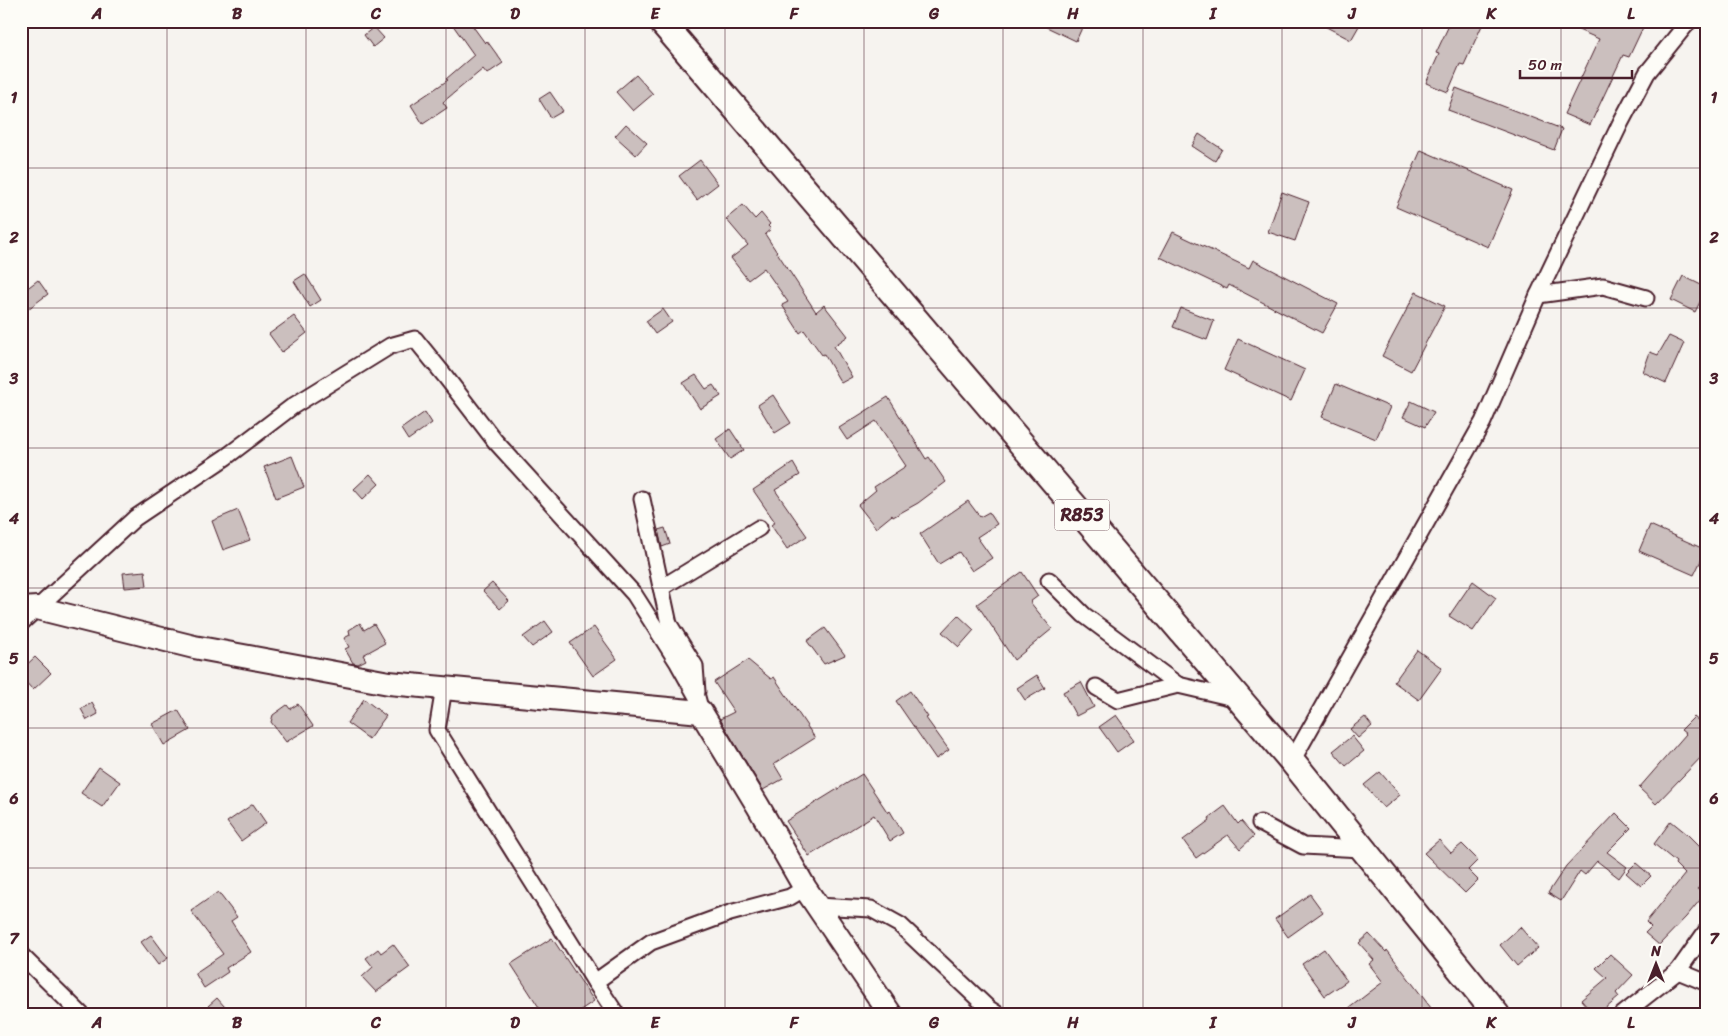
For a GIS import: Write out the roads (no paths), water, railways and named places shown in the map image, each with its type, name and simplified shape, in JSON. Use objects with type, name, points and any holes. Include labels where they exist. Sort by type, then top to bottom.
[{"type":"main road","name":"R853","points":[[661,21],[1292,761],[1497,1015]]},
{"type":"street","points":[[1292,761],[1483,422],[1538,295],[1621,122],[1647,73],[1686,23]]},
{"type":"street","points":[[1538,295],[1603,286],[1646,298]]},
{"type":"street","points":[[27,614],[134,518],[226,457],[293,406],[390,346],[414,339],[495,441],[634,594],[678,663],[699,705],[811,897],[892,1015]]},
{"type":"street","points":[[642,499],[668,624],[695,666],[699,705]]},
{"type":"street","points":[[662,588],[759,528]]},
{"type":"street","points":[[1049,580],[1084,615],[1178,685],[1239,700]]},
{"type":"street","points":[[27,614],[389,683],[699,705]]},
{"type":"street","points":[[1096,686],[1118,700],[1178,685]]},
{"type":"street","points":[[444,688],[437,730],[617,1015]]},
{"type":"street","points":[[1260,823],[1303,846],[1362,849]]},
{"type":"street","points":[[595,982],[651,942],[730,913],[790,897],[811,897],[871,909],[900,925],[988,1008],[999,1015]]},
{"type":"street","points":[[1622,1015],[1678,971],[1707,930]]},
{"type":"street","points":[[21,955],[82,1015]]},
{"type":"street","points":[[1678,971],[1707,983]]}]
